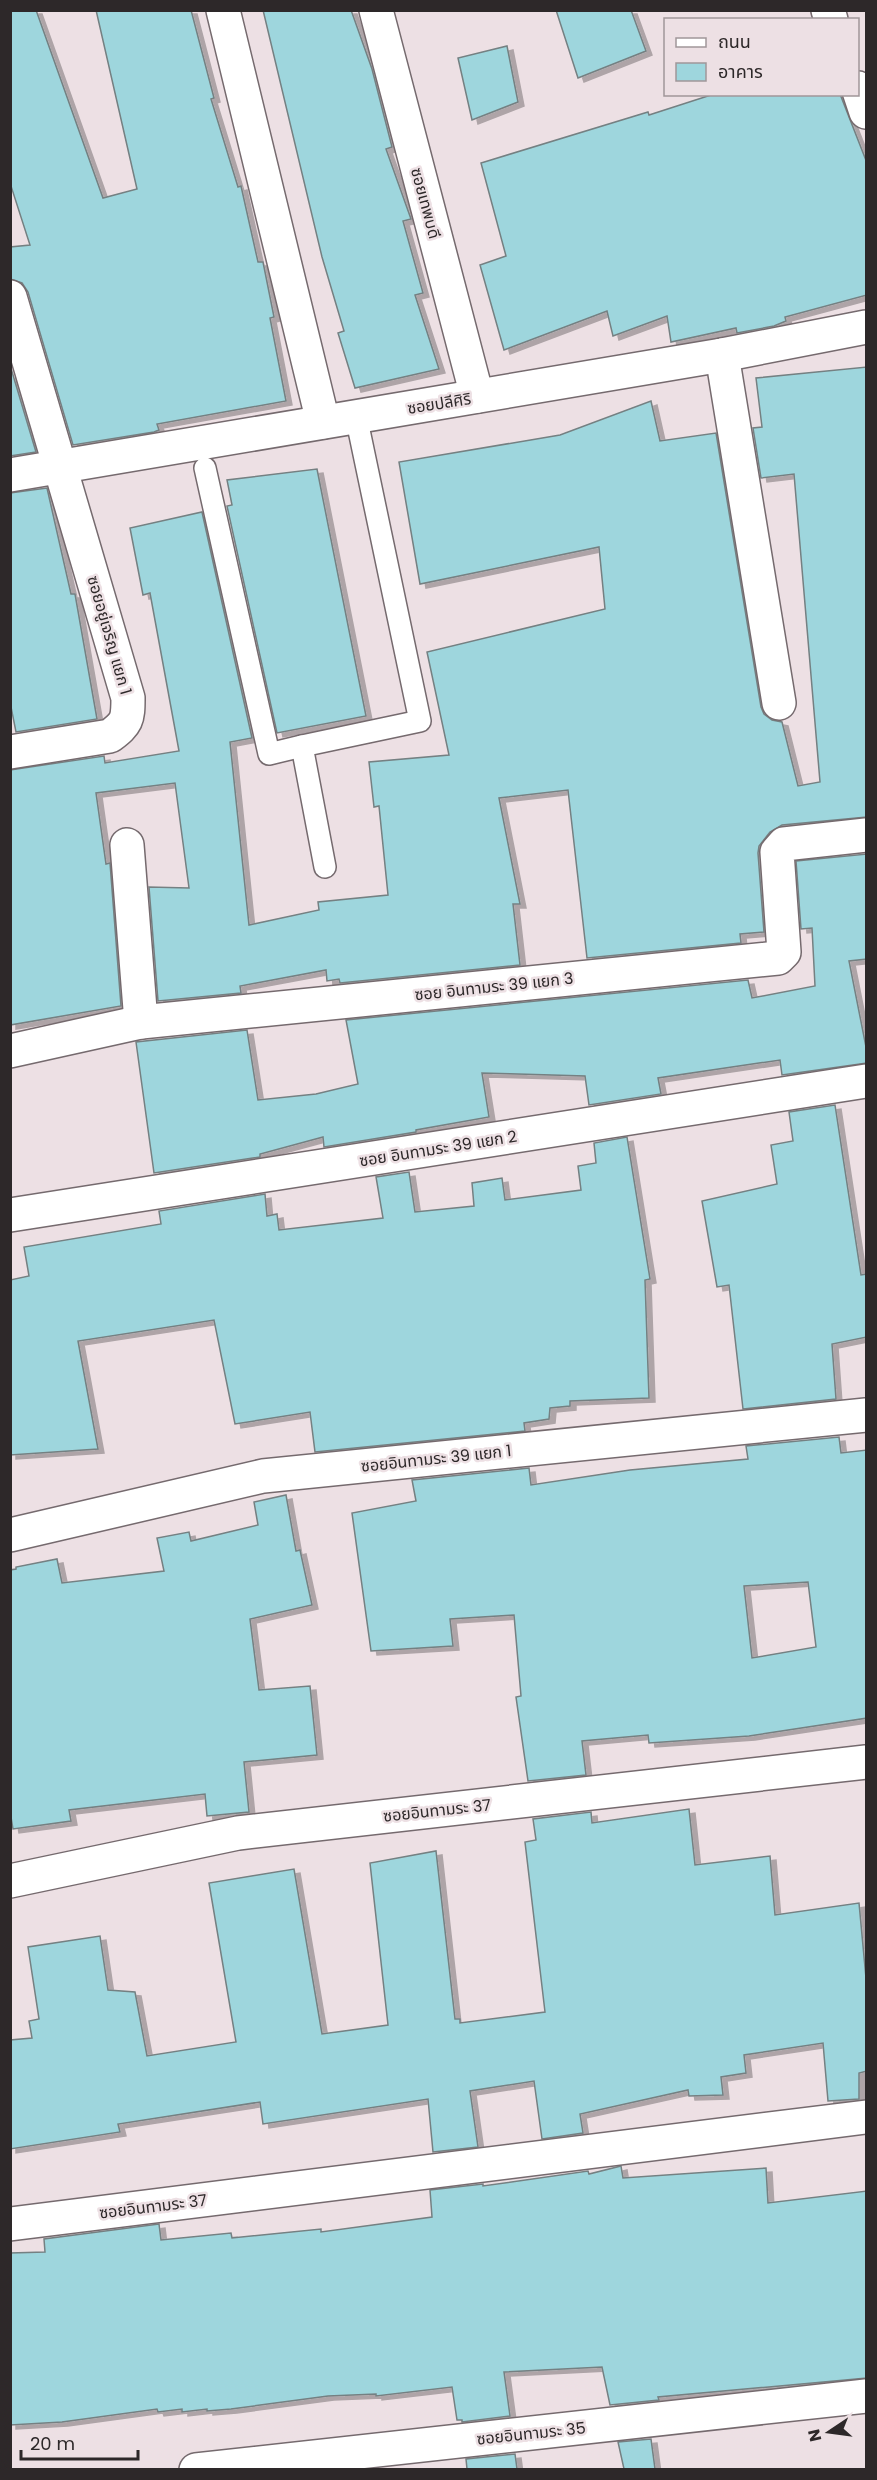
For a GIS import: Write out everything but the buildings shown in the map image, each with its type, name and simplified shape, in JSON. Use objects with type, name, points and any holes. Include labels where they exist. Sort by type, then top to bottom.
[{"type":"street","points":[[223,10],[322,422]]},
{"type":"street","name":"ซอยเทพบดี","points":[[376,10],[477,396]]},
{"type":"street","points":[[859,91],[867,112]]},
{"type":"street","name":"ซอยอยู่เจริญ แยก 1","points":[[10,297],[62,466],[128,698],[128,718],[122,727],[110,736],[10,752]]},
{"type":"street","name":"ซอยปลีศิริ","points":[[10,475],[722,355],[867,327]]},
{"type":"street","points":[[722,355],[779,703]]},
{"type":"street","name":"ซอย อินทามระ 39 แยก 3","points":[[10,1051],[141,1022],[778,958],[784,952],[777,852],[780,847],[784,844],[867,836]]},
{"type":"street","points":[[127,845],[141,1022]]},
{"type":"street","name":"ซอย อินทามระ 39 แยก 2","points":[[10,1215],[867,1081]]},
{"type":"street","name":"ซอยอินทามระ 39 แยก 1","points":[[10,1535],[262,1476],[867,1415]]},
{"type":"street","name":"ซอยอินทามระ 37","points":[[10,1881],[238,1833],[867,1762]]},
{"type":"street","name":"ซอยอินทามระ 37","points":[[10,2224],[867,2117]]},
{"type":"street","name":"ซอยอินทามระ 35","points":[[196,2469],[867,2396]]},
{"type":"lane","points":[[206,468],[269,754],[420,721],[356,416]]},
{"type":"lane","points":[[302,746],[325,867]]}]
